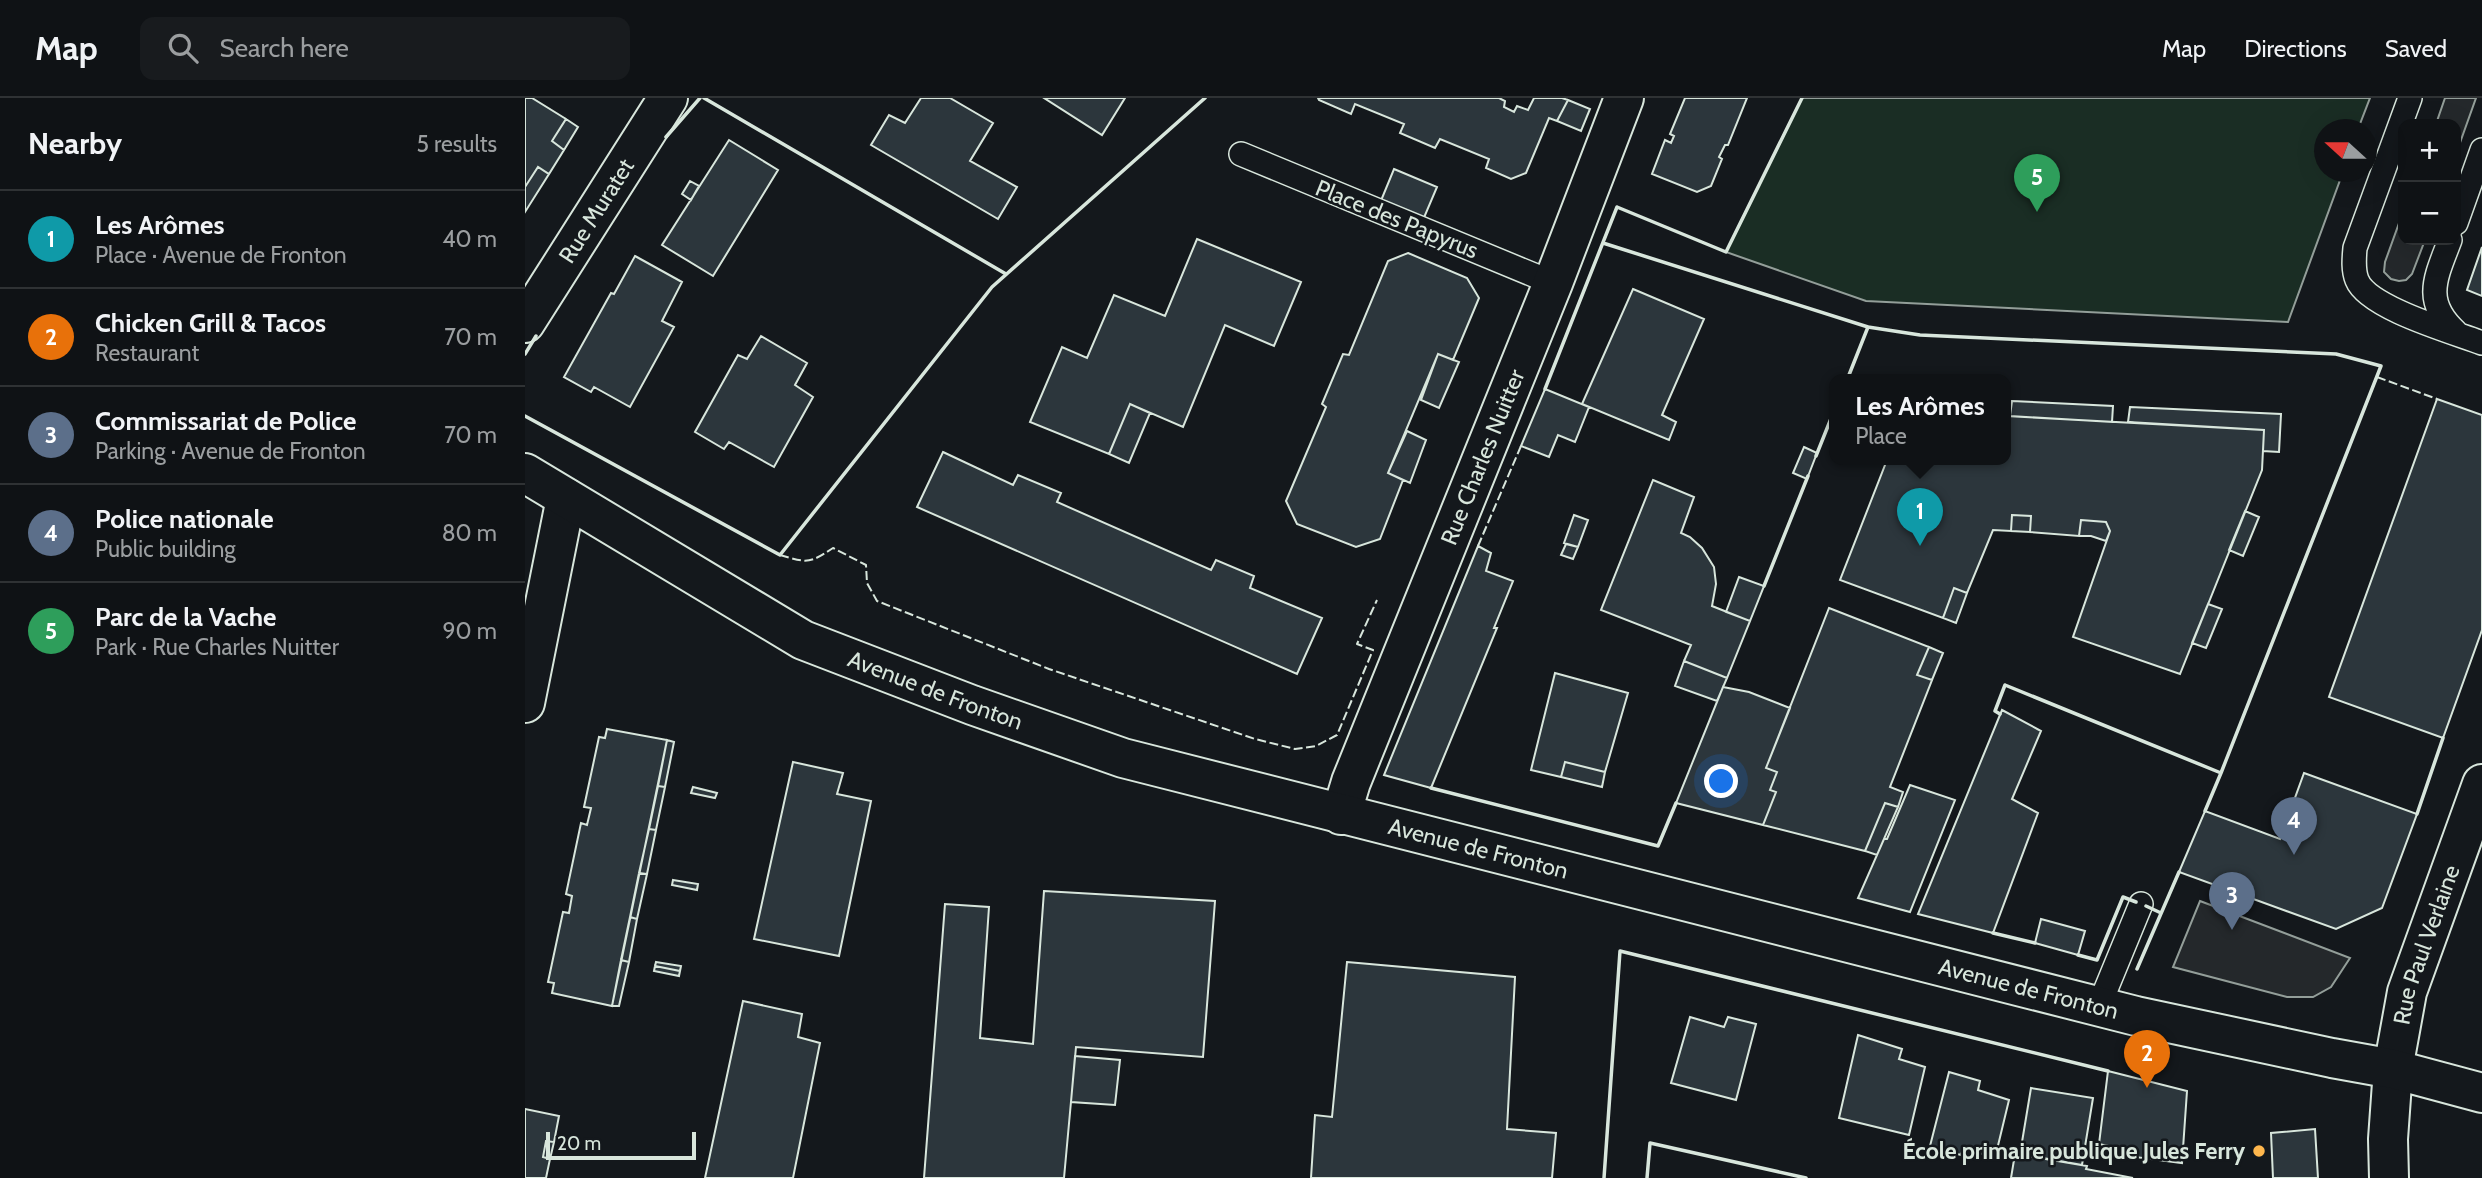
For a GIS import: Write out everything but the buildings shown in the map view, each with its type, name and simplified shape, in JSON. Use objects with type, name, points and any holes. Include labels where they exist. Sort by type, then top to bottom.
[{"type":"street","name":"Rue Muratet","points":[[525,323],[668,98]]},
{"type":"street","name":"Rue Charles Nuitter","points":[[1341,815],[1351,782],[1553,283],[1624,98]]},
{"type":"street","name":"Avenue de Fronton","points":[[525,473],[803,640],[972,705],[1123,758],[2099,1006],[2212,1033],[2393,1069],[2482,1093]]},
{"type":"street","points":[[525,703],[566,498]]},
{"type":"street","name":"Rue Paul Verlaine","points":[[2389,1178],[2388,1139],[2393,1069],[2407,992],[2482,784]]},
{"type":"lane","points":[[2410,98],[2355,248],[2354,271],[2358,283],[2384,306],[2482,343]]},
{"type":"lane","points":[[2461,209],[2482,150]]},
{"type":"lane","name":"Place des Papyrus","points":[[1241,154],[1553,283]]},
{"type":"lane","points":[[2448,245],[2433,293],[2440,315],[2459,334]]},
{"type":"lane","points":[[2099,1006],[2141,904]]},
{"type":"green space","points":[[1802,98],[2370,98],[2362,119],[2314,119],[2314,182],[2339,182],[2288,322],[1866,301],[1726,252]]},
{"type":"shaded area","points":[[2445,98],[2476,98],[2461,140],[2461,119],[2438,119]]},
{"type":"shaded area","points":[[2398,226],[2398,245],[2423,245],[2412,274],[2406,280],[2391,279],[2384,272]]},
{"type":"shaded area","points":[[2200,901],[2350,958],[2331,987],[2313,997],[2287,997],[2173,967]]},
{"type":"fence","points":[[2377,377],[2437,399]]},
{"type":"fence","points":[[1478,546],[1521,446]]},
{"type":"fence","points":[[780,555],[796,560],[808,560],[833,548],[866,565],[867,583],[877,601],[1049,669],[1255,739],[1295,749],[1316,746],[1337,735],[1373,650],[1357,644],[1377,600]]},
{"type":"wall","points":[[666,137],[700,98]]},
{"type":"wall","points":[[704,98],[1006,274]]},
{"type":"wall","points":[[525,416],[780,555],[992,287],[1205,98]]},
{"type":"wall","points":[[1545,389],[1617,207],[1726,252],[1802,98]]},
{"type":"wall","points":[[1603,243],[1868,327]]},
{"type":"wall","points":[[1849,374],[1868,327],[1920,335],[2336,354],[2381,366],[2221,773]]},
{"type":"wall","points":[[525,354],[536,336]]},
{"type":"wall","points":[[1816,456],[1829,424]]},
{"type":"wall","points":[[1764,586],[1808,476]]},
{"type":"wall","points":[[2000,714],[1995,711],[2005,685],[2221,773],[2205,811]]},
{"type":"wall","points":[[2417,814],[2443,738]]},
{"type":"wall","points":[[1431,788],[1658,846],[1676,803]]},
{"type":"wall","points":[[2137,969],[2179,872]]},
{"type":"wall","points":[[2078,955],[2097,960],[2123,897],[2136,902]]},
{"type":"wall","points":[[2146,906],[2161,913]]},
{"type":"wall","points":[[1993,933],[2035,943]]},
{"type":"wall","points":[[1604,1178],[1620,951],[2108,1071]]},
{"type":"wall","points":[[1647,1178],[1650,1143],[1806,1178]]},
{"type":"place","name":"Parc de la Vache","points":[[2037,212]]},
{"type":"place","name":"Les Arômes","points":[[1920,546]]},
{"type":"place","name":"Police nationale","points":[[2294,855]]},
{"type":"place","name":"Commissariat de Police","points":[[2232,930]]},
{"type":"place","name":"Chicken Grill & Tacos","points":[[2147,1088]]},
{"type":"place","name":"École primaire publique Jules Ferry","points":[[2259,1151]]}]
